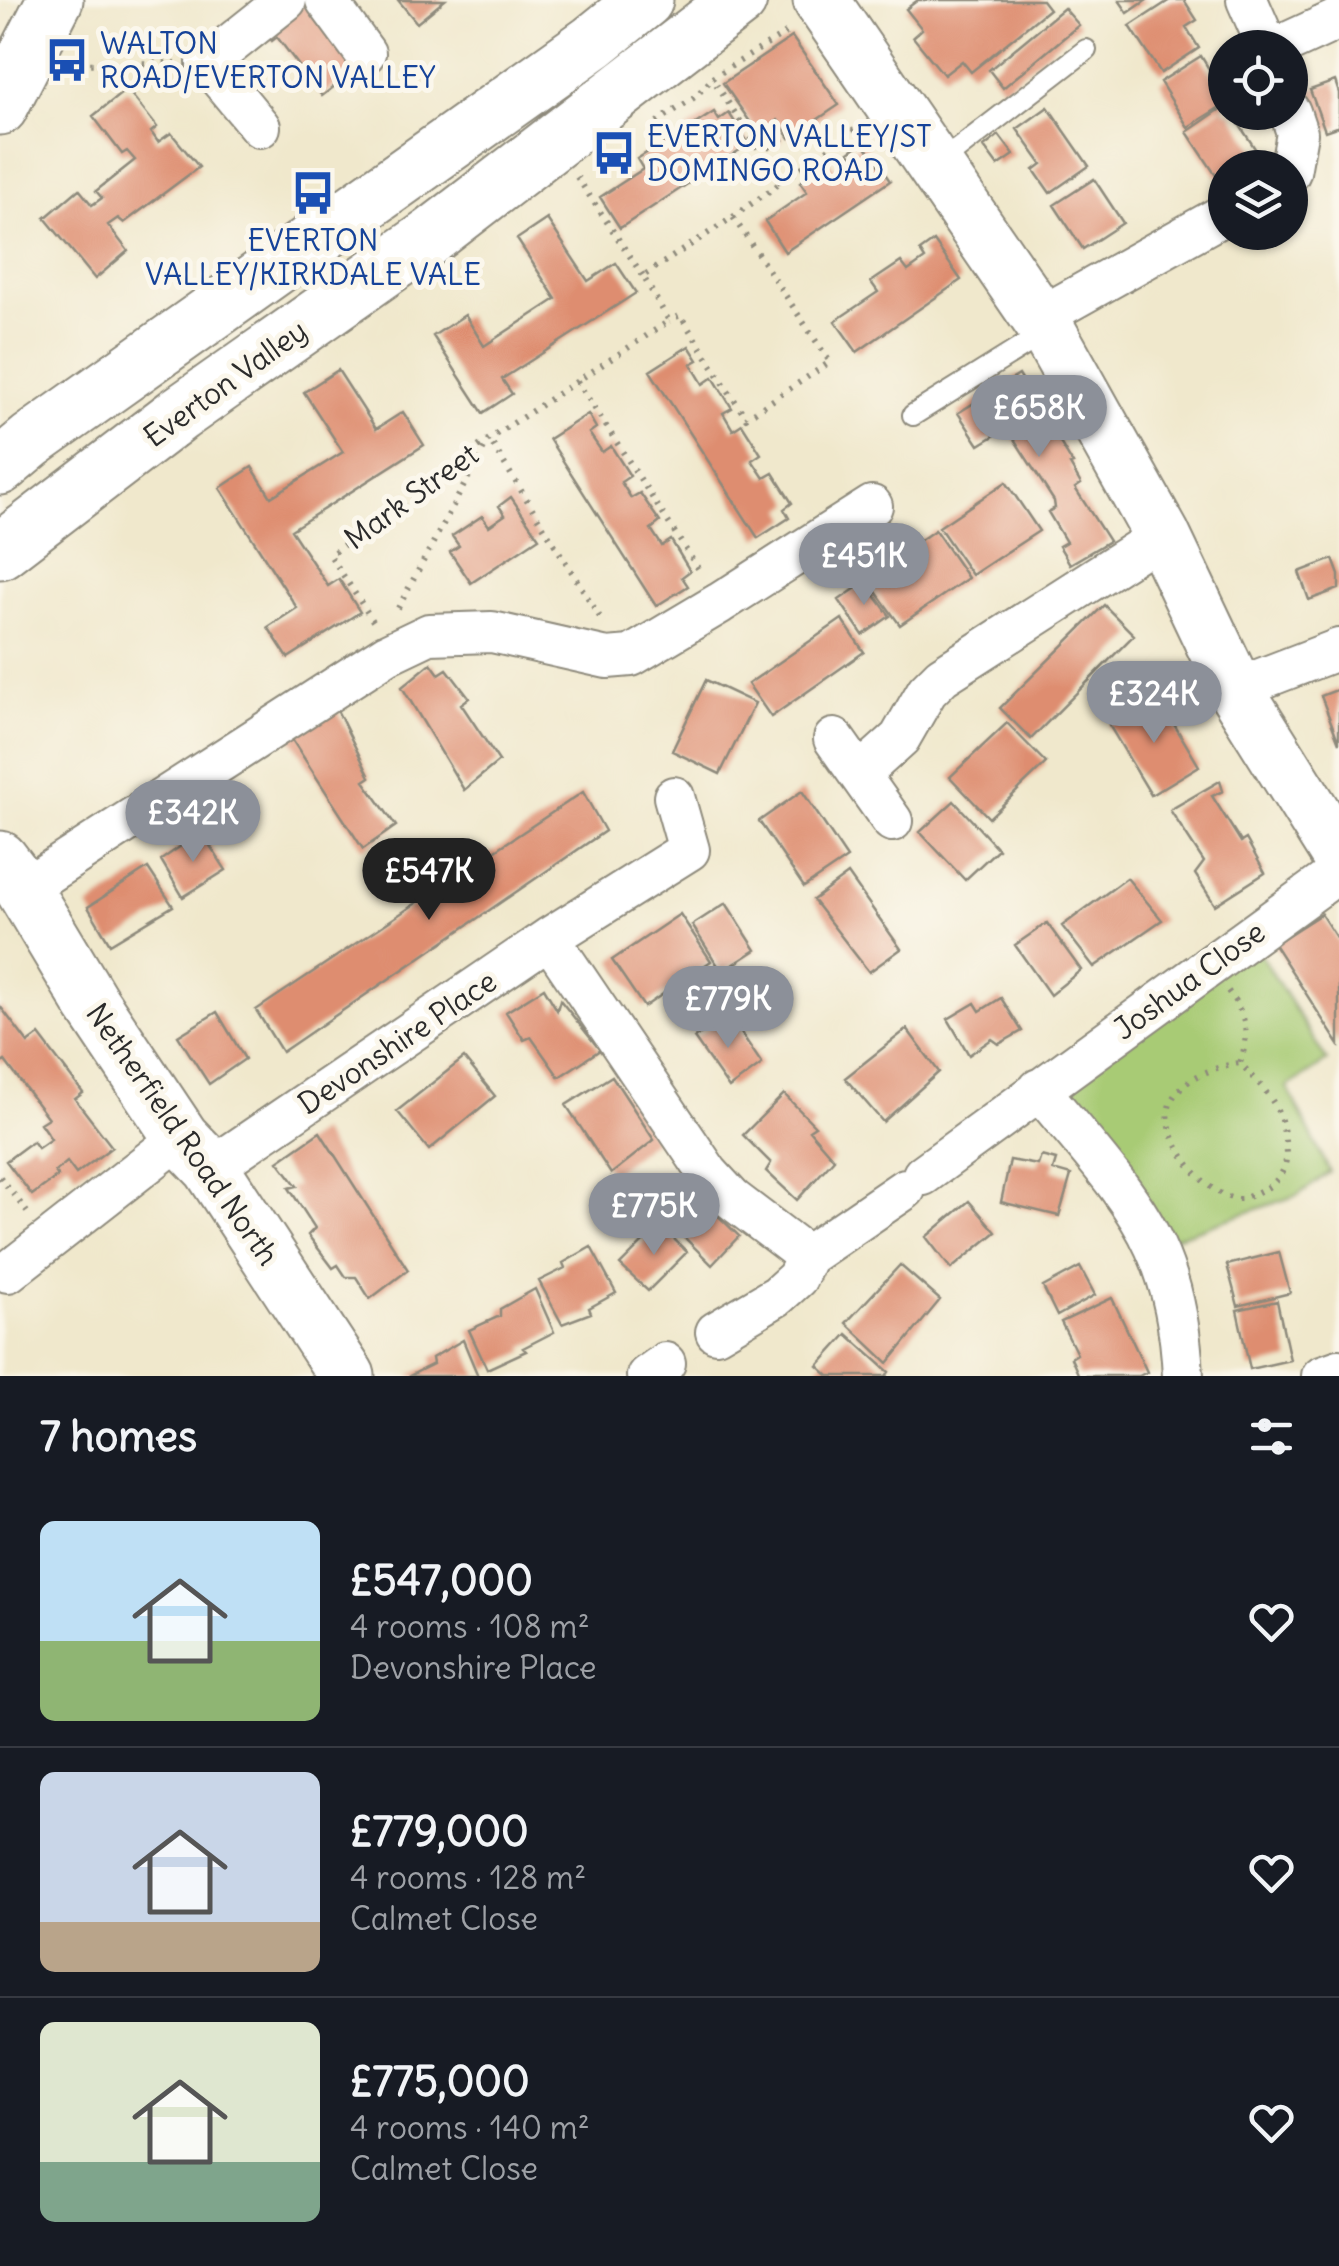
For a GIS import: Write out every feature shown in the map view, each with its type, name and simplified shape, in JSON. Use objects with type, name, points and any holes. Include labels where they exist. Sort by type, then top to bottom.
[{"type":"main road","points":[[10,453],[646,0]]},
{"type":"main road","name":"Everton Valley","points":[[0,551],[179,414],[433,234],[739,0]]},
{"type":"main road","points":[[0,107],[47,3]]},
{"type":"main road","points":[[825,4],[1042,325],[1162,535],[1235,690],[1339,854]]},
{"type":"main road","name":"Netherfield Road North","points":[[0,838],[11,874],[92,1004],[347,1376]]},
{"type":"street","points":[[260,127],[207,63],[286,0]]},
{"type":"street","points":[[326,0],[366,53]]},
{"type":"street","points":[[1247,0],[1260,30]]},
{"type":"street","points":[[1308,33],[1339,18]]},
{"type":"street","points":[[1042,325],[1208,224]]},
{"type":"street","points":[[11,874],[385,644],[430,634],[492,632],[607,658],[631,656],[872,506]]},
{"type":"street","points":[[860,774],[900,738],[927,690],[942,676],[1162,535]]},
{"type":"street","points":[[1235,690],[1339,649]]},
{"type":"street","points":[[834,739],[892,822]]},
{"type":"street","name":"Devonshire Place","points":[[8,1272],[689,850],[674,797]]},
{"type":"street","name":"Joshua Close","points":[[716,1332],[777,1296],[797,1278],[807,1256],[1339,872]]},
{"type":"street","points":[[549,938],[708,1173],[732,1198],[807,1256]]},
{"type":"street","points":[[1039,1088],[1110,1178],[1154,1244],[1178,1317],[1184,1376]]},
{"type":"street","points":[[1322,1376],[1339,1370]]},
{"type":"lane","points":[[934,168],[1086,50]]},
{"type":"lane","points":[[913,415],[1042,325]]},
{"type":"path","points":[[781,183],[712,78],[825,4]]},
{"type":"path","points":[[62,77],[77,64],[207,63]]},
{"type":"path","points":[[642,276],[733,217],[891,104]]},
{"type":"path","points":[[555,142],[669,321],[680,315],[746,418],[830,362],[733,217]]},
{"type":"path","name":"Mark Street","points":[[385,644],[330,555],[489,439],[669,321]]},
{"type":"path","points":[[577,381],[720,603]]},
{"type":"path","points":[[385,644],[489,439]]},
{"type":"path","name":"Mark Street","points":[[489,439],[606,628],[607,658]]},
{"type":"path","points":[[1209,966],[1246,1019],[1247,1043],[1240,1063]]},
{"type":"path","points":[[1240,1063],[1270,1094],[1284,1124],[1287,1165],[1271,1187],[1240,1199],[1210,1190],[1190,1165],[1172,1136],[1168,1107],[1179,1090],[1202,1074],[1240,1063]]},
{"type":"green space","points":[[1251,939],[1327,1061],[1287,1087],[1330,1172],[1298,1195],[1158,1243],[1044,1090]]},
{"type":"building","points":[[310,0],[358,68],[322,96],[277,37],[272,41],[266,33]]},
{"type":"building","points":[[398,0],[445,0],[417,23]]},
{"type":"building","points":[[918,0],[1042,0],[1049,9],[971,72],[962,61],[944,75],[913,37],[922,29],[906,9]]},
{"type":"building","points":[[1119,0],[1147,0],[1128,13]]},
{"type":"building","points":[[1170,0],[1184,0],[1197,20],[1186,27],[1199,48],[1161,73],[1130,26]]},
{"type":"building","points":[[1064,8],[1079,25],[1003,88],[989,70]]},
{"type":"building","points":[[792,37],[839,105],[790,138],[778,120],[772,125],[783,140],[769,149],[723,83]]},
{"type":"building","points":[[1201,56],[1208,67],[1208,115],[1188,127],[1160,82]]},
{"type":"building","points":[[1335,81],[1339,126],[1325,131],[1310,90]]},
{"type":"building","points":[[127,89],[157,127],[151,132],[158,142],[171,133],[199,167],[124,223],[118,218],[108,225],[128,251],[95,279],[45,218],[79,189],[92,205],[102,198],[96,191],[135,160],[127,151],[122,154],[93,116]]},
{"type":"building","points":[[1048,107],[1089,166],[1050,193],[1034,170],[1042,164],[1017,129]]},
{"type":"building","points":[[714,112],[719,120],[729,113],[749,144],[620,228],[600,197],[643,169],[637,159],[667,140],[673,149],[692,138],[686,130]]},
{"type":"building","points":[[1208,118],[1208,130],[1243,130],[1256,150],[1208,150],[1208,164],[1187,132]]},
{"type":"building","points":[[999,135],[1014,155],[998,166],[984,147]]},
{"type":"building","points":[[863,142],[890,181],[785,252],[765,221],[807,192],[800,182],[830,162],[837,172],[855,160],[849,152]]},
{"type":"building","points":[[1094,179],[1123,223],[1083,249],[1054,205]]},
{"type":"building","points":[[547,219],[588,281],[616,263],[636,293],[502,379],[512,394],[483,413],[433,336],[465,315],[484,346],[556,299],[517,239]]},
{"type":"building","points":[[934,241],[961,280],[857,352],[835,321],[878,292],[871,282],[901,262],[908,271],[925,259],[920,251]]},
{"type":"building","points":[[689,346],[698,360],[691,364],[703,384],[713,377],[732,408],[723,413],[733,430],[742,424],[761,454],[752,460],[764,478],[773,473],[792,503],[784,509],[789,518],[758,538],[650,371]]},
{"type":"building","points":[[338,370],[376,429],[403,412],[424,445],[291,530],[328,586],[339,579],[360,612],[288,658],[268,627],[297,608],[220,488],[252,467],[271,497],[343,452],[304,392]]},
{"type":"building","points":[[1019,375],[1073,464],[1070,465],[1081,484],[1075,488],[1109,541],[1070,564],[1059,546],[1066,542],[1048,512],[1055,508],[1054,501],[1007,428],[979,445],[958,413]]},
{"type":"building","points":[[588,414],[596,428],[589,433],[602,452],[611,446],[630,476],[621,482],[631,498],[640,493],[660,522],[651,529],[662,546],[671,540],[690,571],[682,577],[688,586],[656,606],[549,439]]},
{"type":"building","points":[[1006,482],[1039,531],[972,575],[939,527]]},
{"type":"building","points":[[511,497],[539,538],[471,583],[450,552],[459,546],[452,536],[482,516],[489,526],[505,515],[499,506]]},
{"type":"building","points":[[935,530],[968,578],[900,625],[866,578]]},
{"type":"building","points":[[1333,559],[1339,589],[1309,600],[1299,572]]},
{"type":"building","points":[[865,582],[890,616],[863,635],[839,600]]},
{"type":"building","points":[[1104,605],[1134,635],[1031,739],[1000,708]]},
{"type":"building","points":[[842,619],[864,652],[771,717],[748,684]]},
{"type":"building","points":[[431,663],[439,674],[447,669],[469,698],[461,704],[499,761],[464,790],[402,687]]},
{"type":"building","points":[[706,680],[755,703],[720,774],[672,751]]},
{"type":"building","points":[[1339,689],[1339,743],[1321,696]]},
{"type":"building","points":[[1157,696],[1199,766],[1151,795],[1109,725]]},
{"type":"building","points":[[336,708],[370,777],[364,781],[396,826],[363,849],[291,738]]},
{"type":"building","points":[[1007,723],[1046,763],[989,818],[950,777]]},
{"type":"building","points":[[1220,781],[1223,791],[1212,796],[1241,842],[1246,839],[1265,873],[1215,905],[1195,874],[1204,862],[1170,810]]},
{"type":"building","points":[[802,791],[847,858],[804,887],[759,821]]},
{"type":"building","points":[[583,792],[605,831],[282,1052],[256,1010]]},
{"type":"building","points":[[954,801],[998,849],[965,880],[920,832]]},
{"type":"building","points":[[201,832],[226,870],[183,897],[161,860]]},
{"type":"building","points":[[148,868],[173,906],[110,944],[88,907]]},
{"type":"building","points":[[848,874],[901,949],[869,972],[813,900]]},
{"type":"building","points":[[1127,878],[1162,920],[1094,967],[1062,926]]},
{"type":"building","points":[[726,903],[756,950],[722,972],[692,925]]},
{"type":"building","points":[[680,914],[711,961],[644,1007],[612,960]]},
{"type":"building","points":[[1321,914],[1339,942],[1339,1045],[1274,944]]},
{"type":"building","points":[[1047,923],[1081,970],[1050,995],[1015,945]]},
{"type":"building","points":[[544,988],[557,1010],[560,1000],[600,1050],[559,1077],[531,1037],[524,1040],[506,1012]]},
{"type":"building","points":[[1001,998],[1022,1031],[999,1044],[992,1039],[969,1055],[948,1019],[975,1003],[980,1011]]},
{"type":"building","points":[[0,1006],[28,1043],[39,1035],[83,1093],[75,1099],[112,1147],[76,1174],[67,1162],[55,1172],[58,1176],[32,1195],[6,1161],[33,1141],[38,1148],[51,1139],[40,1123],[48,1118],[5,1061],[0,1064]]},
{"type":"building","points":[[217,1012],[245,1059],[209,1084],[178,1036]]},
{"type":"building","points":[[729,1015],[762,1064],[729,1088],[694,1038]]},
{"type":"building","points":[[907,1029],[939,1072],[883,1122],[845,1078]]},
{"type":"building","points":[[464,1058],[495,1096],[429,1150],[397,1111]]},
{"type":"building","points":[[612,1076],[654,1140],[611,1174],[566,1105]]},
{"type":"building","points":[[784,1094],[815,1126],[809,1130],[834,1159],[797,1200],[766,1171],[771,1163],[743,1135]]},
{"type":"building","points":[[320,1132],[408,1270],[370,1299],[356,1277],[346,1277],[338,1265],[333,1268],[308,1235],[315,1228],[289,1188],[297,1186],[278,1161]]},
{"type":"building","points":[[1041,1156],[1056,1160],[1053,1170],[1071,1175],[1059,1216],[1001,1202],[1010,1160],[1038,1165]]},
{"type":"building","points":[[700,1198],[739,1236],[712,1265],[673,1226]]},
{"type":"building","points":[[969,1201],[996,1232],[951,1269],[926,1237]]},
{"type":"building","points":[[660,1225],[687,1252],[648,1291],[620,1265]]},
{"type":"building","points":[[591,1247],[616,1293],[589,1308],[591,1313],[562,1324],[539,1281],[565,1268],[563,1263]]},
{"type":"building","points":[[1279,1252],[1290,1293],[1238,1306],[1227,1265]]},
{"type":"building","points":[[900,1265],[940,1300],[888,1363],[846,1323]]},
{"type":"building","points":[[1080,1267],[1095,1295],[1057,1316],[1043,1287]]},
{"type":"building","points":[[535,1289],[554,1332],[523,1348],[526,1351],[487,1369],[469,1330],[500,1316],[500,1309]]},
{"type":"building","points":[[1112,1298],[1147,1372],[1139,1376],[1079,1376],[1071,1358],[1077,1354],[1061,1322]]},
{"type":"building","points":[[1277,1301],[1290,1360],[1250,1369],[1237,1310]]},
{"type":"building","points":[[847,1334],[889,1372],[886,1376],[829,1376],[818,1366]]},
{"type":"building","points":[[463,1340],[478,1376],[409,1376],[433,1364],[432,1358]]},
{"type":"place","name":"WALTON ROAD/EVERTON VALLEY","points":[[67,60]]},
{"type":"place","name":"EVERTON VALLEY/ST DOMINGO ROAD","points":[[614,153]]},
{"type":"place","name":"EVERTON VALLEY/KIRKDALE VALE","points":[[313,193]]}]
